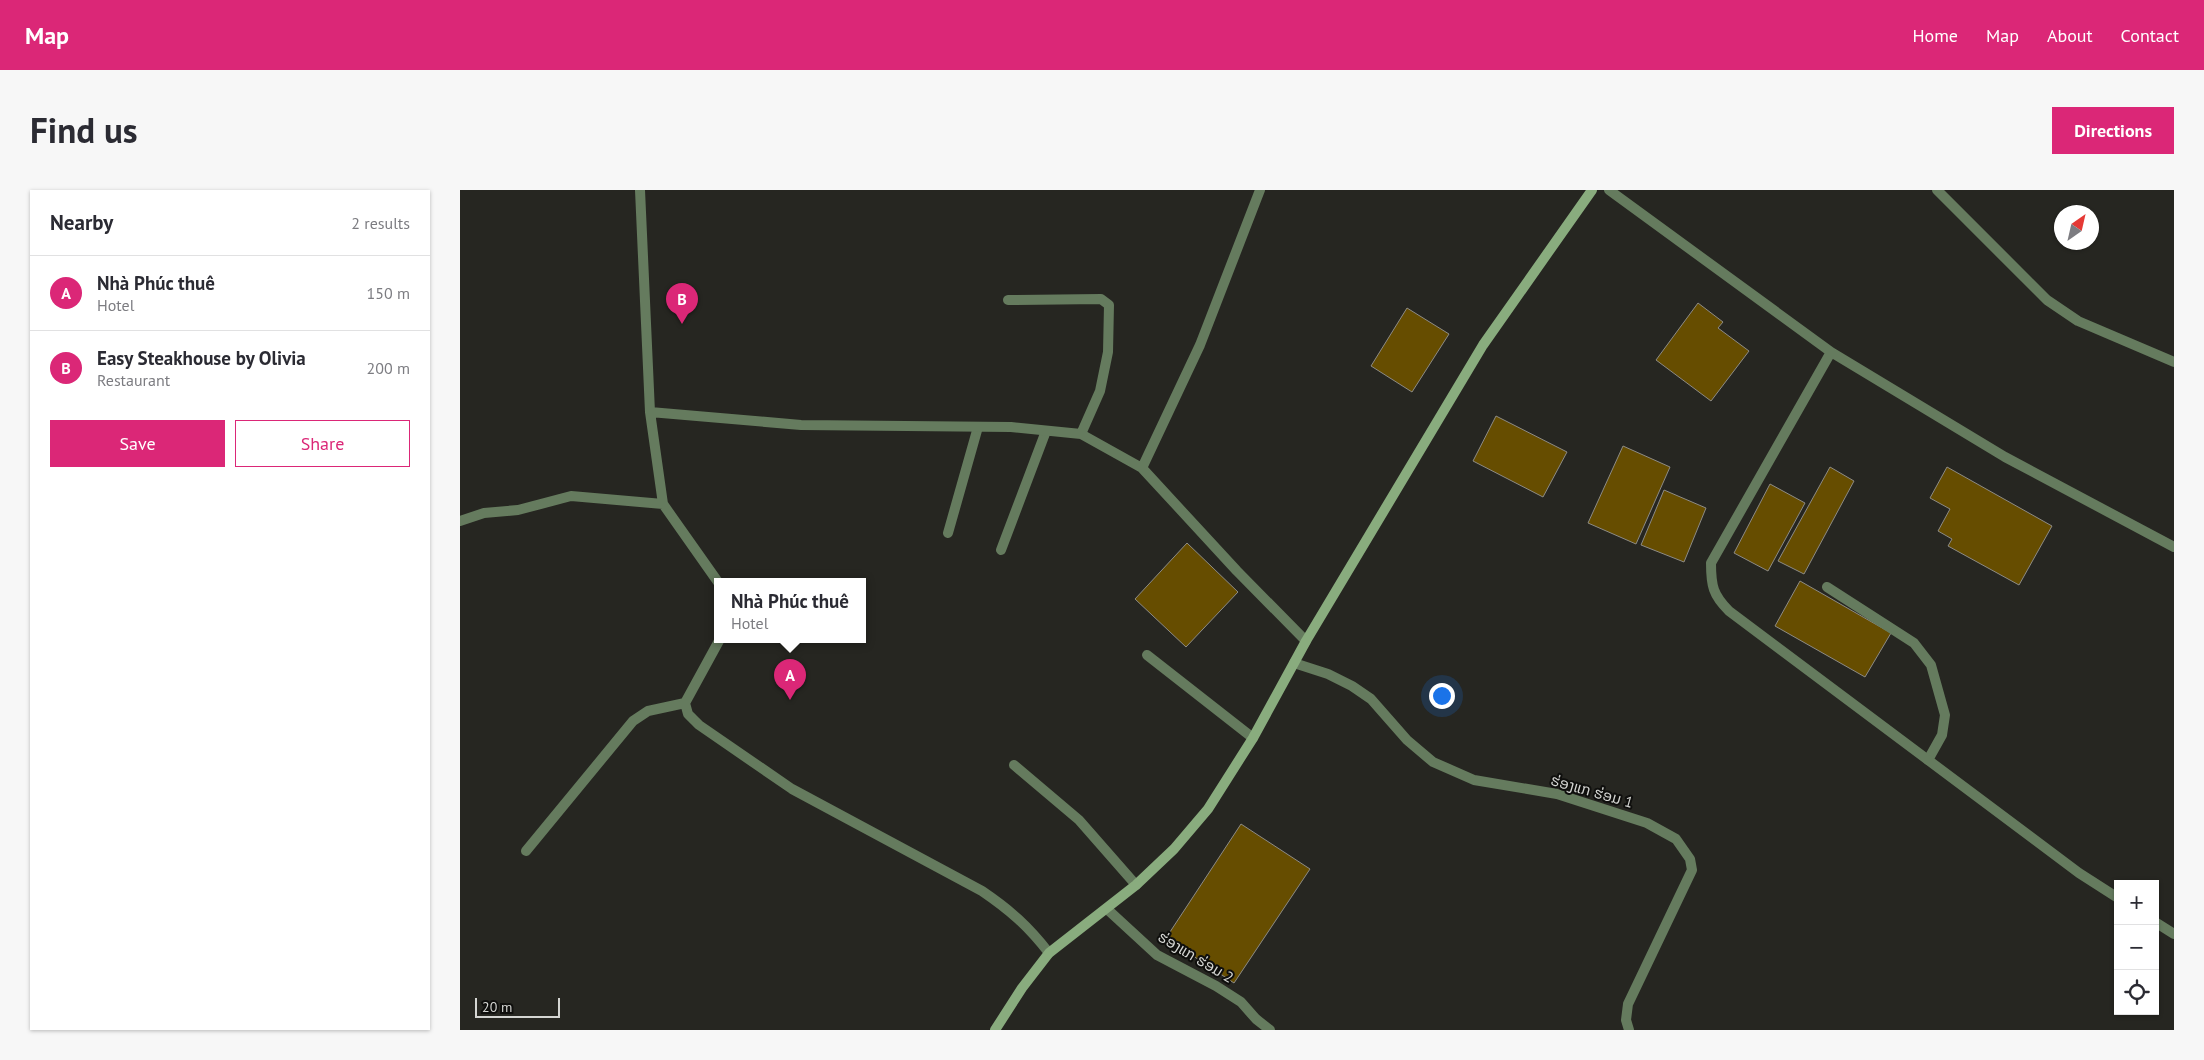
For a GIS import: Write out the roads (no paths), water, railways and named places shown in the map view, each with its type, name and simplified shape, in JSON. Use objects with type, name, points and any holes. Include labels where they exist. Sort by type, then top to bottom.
[{"type":"street","points":[[640,190],[650,412],[663,504],[715,578]]},
{"type":"street","points":[[1142,468],[1200,345],[1260,190]]},
{"type":"street","points":[[995,1030],[1022,988],[1049,953],[1136,885],[1174,849],[1208,809],[1253,738],[1306,641],[1483,345],[1592,190]]},
{"type":"street","points":[[1609,190],[1830,352],[2005,457],[2174,548]]},
{"type":"street","points":[[1937,190],[2047,300],[2078,322],[2174,362]]},
{"type":"street","points":[[1008,300],[1101,299],[1109,306],[1108,352],[1100,391],[1080,434]]},
{"type":"street","points":[[1830,352],[1711,563],[1711,581],[1716,598],[1730,611],[2079,873],[2114,895]]},
{"type":"street","points":[[650,412],[801,424],[1012,427],[1080,434],[1142,468],[1237,571],[1306,641]]},
{"type":"street","points":[[948,533],[978,427]]},
{"type":"street","points":[[1001,550],[1046,431]]},
{"type":"street","points":[[460,521],[484,513],[518,510],[571,496],[663,504]]},
{"type":"street","points":[[1827,587],[1914,643],[1931,665],[1945,715],[1942,735],[1928,760]]},
{"type":"street","points":[[718,643],[685,703],[688,714],[699,725],[792,789],[982,891],[1008,908],[1029,928],[1049,953]]},
{"type":"street","points":[[1148,655],[1253,738]]},
{"type":"street","name":"ຮ່ອງແກ ຮ່ອມ 1","points":[[1294,663],[1328,674],[1352,686],[1371,699],[1407,740],[1433,762],[1474,780],[1557,794],[1647,823],[1676,839],[1690,859],[1692,870],[1628,1004],[1626,1020],[1629,1030]]},
{"type":"street","points":[[526,851],[633,720],[648,711],[685,703]]},
{"type":"street","points":[[1014,765],[1079,820],[1136,885]]},
{"type":"street","name":"ຮ່ອງແກ ຮ່ອມ 2","points":[[1107,909],[1157,955],[1216,986],[1241,1002],[1256,1019],[1270,1030]]},
{"type":"street","points":[[2159,925],[2174,934]]},
{"type":"place","name":"Easy Steakhouse by Olivia","points":[[682,324]]},
{"type":"place","name":"Nhà Phúc thuê","points":[[790,700]]}]
